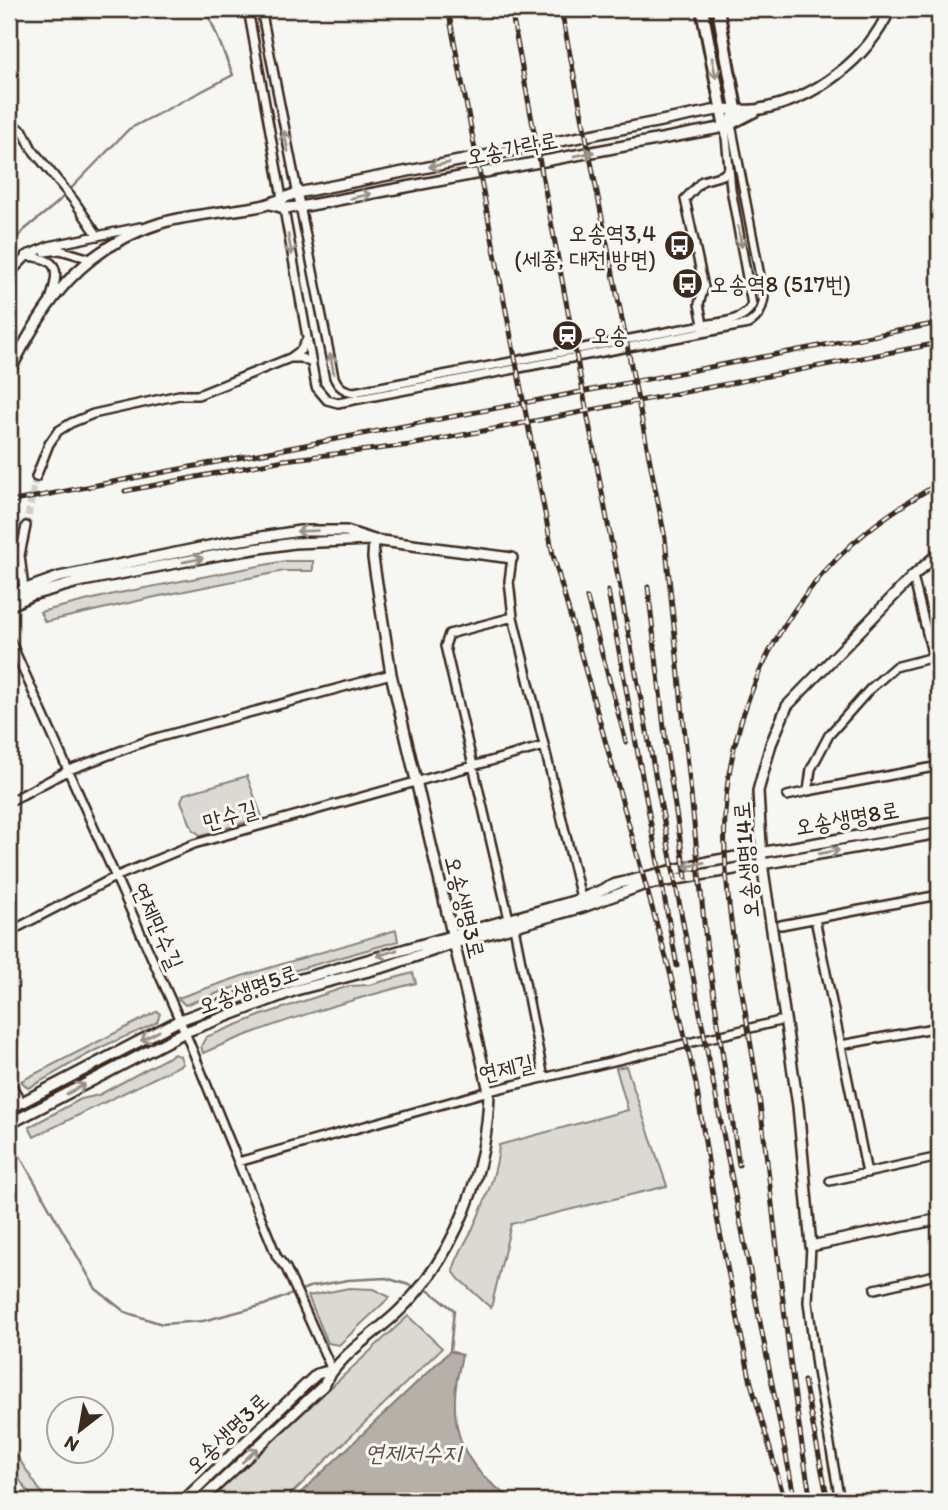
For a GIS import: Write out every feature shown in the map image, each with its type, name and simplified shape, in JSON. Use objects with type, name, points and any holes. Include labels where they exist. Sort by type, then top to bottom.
[{"type":"main road","points":[[702,9],[722,109],[728,126]]},
{"type":"main road","points":[[718,9],[736,109],[728,126]]},
{"type":"street","points":[[248,9],[316,387],[320,395],[338,403],[704,330],[748,313],[752,305],[729,169],[728,126]]},
{"type":"street","points":[[261,9],[334,377],[339,386],[349,391],[368,390],[748,324],[757,318],[764,297],[728,126]]},
{"type":"street","name":"오송가락로","points":[[270,204],[284,208],[300,207],[728,126],[758,110],[797,99],[839,71],[873,38],[890,9]]},
{"type":"street","name":"오송가락로","points":[[9,373],[50,300],[92,259],[110,246],[161,223],[270,204],[297,193],[722,109],[758,110]]},
{"type":"street","points":[[9,117],[16,127],[23,131],[32,149],[98,236]]},
{"type":"street","points":[[704,330],[699,304],[704,287],[685,199],[702,181],[723,175],[729,169]]},
{"type":"street","points":[[9,274],[25,256],[49,246],[161,223]]},
{"type":"street","points":[[25,256],[60,250],[92,259]]},
{"type":"street","points":[[25,256],[43,257],[57,270],[57,281],[50,300]]},
{"type":"street","points":[[36,477],[49,444],[58,431],[71,423],[93,414],[167,398],[198,395],[290,358],[301,350],[307,338]]},
{"type":"street","points":[[290,358],[301,358],[312,363]]},
{"type":"street","points":[[24,589],[20,555],[26,526]]},
{"type":"street","points":[[9,595],[59,577],[229,542],[300,531],[346,531],[374,540]]},
{"type":"street","points":[[9,606],[32,595],[78,582],[294,543],[374,540],[512,558],[509,581],[513,617],[582,903]]},
{"type":"street","name":"오송생명3로","points":[[200,1501],[324,1385],[332,1370],[401,1310],[431,1274],[451,1240],[486,1140],[489,1091],[391,674],[373,558],[374,540]]},
{"type":"street","name":"오송생명14로","points":[[811,1246],[798,1106],[762,863],[758,791],[771,744],[788,706],[913,576],[939,553]]},
{"type":"street","points":[[913,576],[939,682]]},
{"type":"street","points":[[513,617],[449,634],[445,646],[512,923],[544,1078]]},
{"type":"street","name":"연제만수길","points":[[9,638],[180,1020],[277,1257],[286,1268],[307,1311],[332,1370]]},
{"type":"street","points":[[808,792],[811,769],[829,735],[870,689],[895,667],[934,657]]},
{"type":"street","points":[[9,802],[69,771],[149,740],[391,674]]},
{"type":"street","name":"만수길","points":[[9,932],[115,877],[194,844],[544,746]]},
{"type":"street","points":[[787,796],[939,766]]},
{"type":"street","name":"오송생명8로","points":[[582,903],[616,884],[707,862],[939,822]]},
{"type":"street","name":"오송생명8로","points":[[582,903],[643,885],[939,833]]},
{"type":"street","points":[[781,925],[939,895]]},
{"type":"street","name":"오송생명5로","points":[[9,1110],[180,1020],[252,993],[582,903]]},
{"type":"street","points":[[815,919],[867,1173]]},
{"type":"street","name":"오송생명5로","points":[[12,1122],[185,1032],[296,990],[384,967],[454,938]]},
{"type":"street","name":"연제길","points":[[239,1162],[489,1091],[784,1020]]},
{"type":"street","points":[[841,1045],[939,1027]]},
{"type":"street","points":[[9,1081],[22,1103]]},
{"type":"street","points":[[830,1181],[939,1157]]},
{"type":"street","points":[[841,1501],[816,1366],[808,1302],[811,1246],[939,1219]]},
{"type":"street","points":[[875,1289],[939,1274]]},
{"type":"street","name":"오송생명3로","points":[[183,1501],[317,1374],[332,1370]]},
{"type":"shaded area","points":[[285,561],[313,561],[313,571],[284,571],[45,622],[40,612],[114,594]]},
{"type":"shaded area","points":[[247,776],[262,817],[202,836],[193,830],[181,801],[184,794]]},
{"type":"shaded area","points":[[396,930],[398,941],[229,989],[185,1005],[178,998],[242,976]]},
{"type":"shaded area","points":[[413,973],[416,983],[308,1014],[203,1053],[201,1046],[206,1037],[262,1015],[349,986],[369,985]]},
{"type":"shaded area","points":[[158,1011],[160,1014],[157,1022],[150,1026],[102,1047],[28,1088],[21,1081]]},
{"type":"shaded area","points":[[174,1054],[180,1056],[183,1064],[34,1137],[29,1127],[81,1099],[99,1095]]},
{"type":"shaded area","points":[[626,1066],[667,1186],[511,1224],[491,1308],[453,1271],[489,1189],[499,1145],[628,1110],[616,1068]]},
{"type":"shaded area","points":[[349,1288],[373,1289],[390,1297],[339,1345],[328,1343],[308,1296]]},
{"type":"shaded area","points":[[408,1316],[442,1348],[284,1501],[208,1501]]},
{"type":"shaded area","points":[[9,1444],[47,1501],[34,1501],[9,1464]]},
{"type":"water","name":"연제저수지","points":[[450,1351],[462,1355],[456,1382],[455,1416],[463,1446],[489,1482],[516,1501],[292,1501]]},
{"type":"waterway","points":[[9,247],[23,231],[56,204],[129,129],[233,75],[206,9]]},
{"type":"waterway","points":[[9,1137],[96,1289],[125,1312],[162,1324],[203,1321],[264,1305],[309,1287],[348,1280],[386,1278],[429,1291],[454,1310],[450,1351]]},
{"type":"tunnel","points":[[26,526],[36,477]]},
{"type":"railway","points":[[448,9],[553,555],[669,968],[696,1084],[717,1218],[751,1383],[785,1501]]},
{"type":"railway","points":[[511,9],[713,1082],[795,1501]]},
{"type":"railway","points":[[561,9],[665,538],[706,942],[739,1165]]},
{"type":"railway","points":[[9,502],[939,323]]},
{"type":"railway","points":[[125,491],[284,460],[410,445],[939,343]]},
{"type":"railway","points":[[811,1501],[789,1353],[760,1104],[730,915],[725,851],[726,805],[732,760],[743,716],[759,673],[780,632],[806,594],[836,560],[878,522],[939,483]]},
{"type":"railway","points":[[648,587],[667,754],[686,878]]},
{"type":"railway","points":[[608,591],[677,966]]},
{"type":"railway","points":[[587,598],[626,742]]},
{"type":"railway","points":[[804,1381],[828,1501]]},
{"type":"place","name":"오송역3,4 (세종, 대전 방면)","points":[[679,246]]},
{"type":"place","name":"오송역8 (517번)","points":[[687,284]]},
{"type":"place","name":"오송","points":[[568,335]]}]
